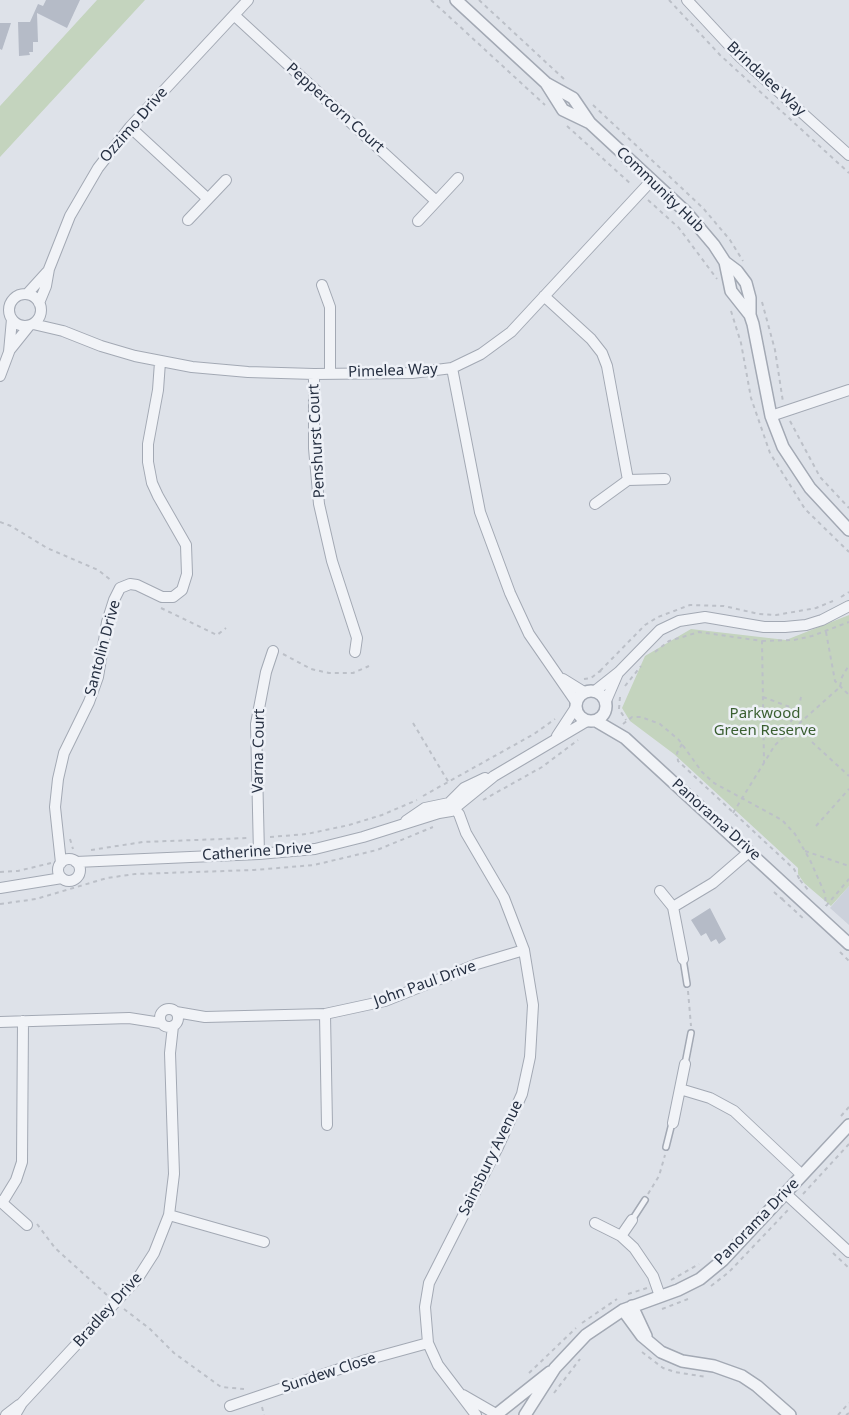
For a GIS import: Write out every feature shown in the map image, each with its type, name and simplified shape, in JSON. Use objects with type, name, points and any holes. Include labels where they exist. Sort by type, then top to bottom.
[{"type":"street","name":"Ozzimo Drive","points":[[40,308],[49,269],[70,216],[98,168],[130,127],[248,0]]},
{"type":"street","name":"Community Hub","points":[[456,0],[546,83],[573,98],[590,123],[686,212],[714,245],[725,262],[746,283],[750,298],[750,315],[771,416],[783,448],[810,488],[849,530]]},
{"type":"street","name":"Brindalee Way","points":[[687,0],[739,56],[849,155]]},
{"type":"street","name":"Peppercorn Court","points":[[234,15],[436,201]]},
{"type":"street","points":[[130,127],[208,199]]},
{"type":"street","points":[[418,221],[458,178]]},
{"type":"street","points":[[188,220],[226,180]]},
{"type":"street","name":"Pimelea Way","points":[[31,325],[63,331],[101,346],[163,363],[233,372],[314,374],[412,373],[452,368],[481,354],[503,339],[652,180]]},
{"type":"street","name":"Community Hub","points":[[725,262],[731,290],[750,315]]},
{"type":"street","name":"Ozzimo Drive","points":[[27,294],[37,286],[49,269]]},
{"type":"street","points":[[322,285],[330,307],[330,373]]},
{"type":"street","points":[[0,376],[9,352],[12,319],[9,309],[10,304],[17,296],[27,294],[40,308],[31,325],[9,352]]},
{"type":"street","points":[[544,296],[591,339],[602,353],[607,366],[628,480]]},
{"type":"street","name":"Pimelea Way","points":[[40,308],[63,331]]},
{"type":"street","points":[[12,319],[19,325],[31,325]]},
{"type":"street","name":"Santolin Drive","points":[[62,878],[70,859],[58,832],[55,807],[58,779],[64,753],[89,702],[98,677],[107,622],[120,588],[130,584],[137,585],[162,597],[173,597],[182,590],[187,574],[186,545],[152,483],[148,462],[148,444],[163,363]]},
{"type":"street","points":[[452,368],[480,512],[510,593],[529,634],[576,704],[579,715],[592,720],[606,706],[619,672]]},
{"type":"street","name":"Penshurst Court","points":[[314,374],[314,448],[320,504],[332,561],[357,638],[355,652]]},
{"type":"street","points":[[771,416],[849,390]]},
{"type":"street","points":[[595,504],[628,480],[665,479]]},
{"type":"street","points":[[567,729],[576,704],[590,691],[619,672],[660,630],[679,621],[705,617],[764,628],[785,627],[806,625],[822,620],[849,606]]},
{"type":"street","name":"Varna Court","points":[[259,854],[256,724],[266,672],[273,651]]},
{"type":"street","points":[[557,674],[604,696],[606,706]]},
{"type":"street","name":"Panorama Drive","points":[[606,706],[622,724],[625,738]]},
{"type":"street","name":"Panorama Drive","points":[[592,720],[625,738],[849,944]]},
{"type":"street","name":"Catherine Drive","points":[[25,884],[70,859],[107,861],[259,854],[315,849],[363,837],[452,808],[494,776],[555,739],[567,729],[592,720]]},
{"type":"street","name":"Sainsbury Avenue","points":[[452,808],[504,898],[524,950],[532,1005],[530,1057],[522,1094],[498,1147],[429,1282],[424,1307],[428,1343],[438,1365],[476,1415]]},
{"type":"street","points":[[673,907],[713,883],[750,851]]},
{"type":"street","name":"Catherine Drive","points":[[0,888],[62,878],[68,881],[74,880],[70,859]]},
{"type":"street","points":[[660,890],[673,907],[683,959]]},
{"type":"street","name":"John Paul Drive","points":[[129,1018],[168,1024],[205,1017],[325,1014],[385,1001],[477,964],[524,950]]},
{"type":"street","points":[[168,1008],[176,1012],[178,1017],[168,1024],[160,1016],[162,1011],[168,1008]]},
{"type":"street","name":"John Paul Drive","points":[[0,1022],[129,1018],[162,1011]]},
{"type":"street","name":"John Paul Drive","points":[[176,1012],[205,1017]]},
{"type":"street","points":[[325,1014],[327,1125]]},
{"type":"street","points":[[23,1021],[22,1162],[16,1180],[1,1202],[27,1225]]},
{"type":"street","name":"Bradley Drive","points":[[6,1415],[22,1403],[138,1278],[154,1253],[169,1215],[174,1174],[168,1024]]},
{"type":"street","points":[[673,1123],[685,1064]]},
{"type":"street","points":[[680,1089],[710,1098],[734,1111],[802,1175]]},
{"type":"street","name":"Panorama Drive","points":[[497,1415],[555,1368],[586,1335],[628,1308],[700,1279],[723,1260],[849,1125]]},
{"type":"street","points":[[785,1194],[849,1252]]},
{"type":"street","points":[[169,1215],[264,1242]]},
{"type":"street","points":[[622,1236],[632,1220]]},
{"type":"street","points":[[595,1223],[622,1236],[645,1261],[660,1296]]},
{"type":"street","points":[[628,1308],[635,1328],[661,1352],[682,1361],[714,1366],[742,1376],[763,1390],[790,1415]]},
{"type":"street","name":"Sundew Close","points":[[230,1406],[366,1360],[428,1343]]},
{"type":"street","name":"Panorama Drive","points":[[525,1415],[555,1368]]},
{"type":"street","name":"Sainsbury Avenue","points":[[458,1393],[497,1415]]},
{"type":"street","name":"Bradley Drive","points":[[15,1415],[22,1403]]},
{"type":"street","points":[[0,1414],[6,1415]]},
{"type":"lane","points":[[683,959],[687,984]]},
{"type":"lane","points":[[685,1064],[690,1033]]},
{"type":"lane","points":[[666,1147],[673,1123]]},
{"type":"lane","points":[[632,1220],[644,1200]]},
{"type":"path","points":[[431,0],[546,106]]},
{"type":"path","points":[[479,0],[570,84]]},
{"type":"path","points":[[591,104],[703,208],[730,240],[746,266]]},
{"type":"path","points":[[561,119],[679,228],[704,259],[718,282]]},
{"type":"path","points":[[759,294],[768,320],[786,411],[820,477],[849,508]]},
{"type":"path","points":[[731,309],[741,343],[750,398],[770,453],[805,509],[849,552]]},
{"type":"path","points":[[0,522],[64,557],[98,570],[120,588]]},
{"type":"path","points":[[154,605],[217,635],[226,628]]},
{"type":"path","points":[[653,654],[670,641],[699,632],[762,641],[794,640],[826,632],[849,622]]},
{"type":"path","points":[[826,632],[833,673],[840,687],[849,695]]},
{"type":"path","points":[[762,641],[764,762]]},
{"type":"path","points":[[273,651],[297,660],[311,669],[328,673],[353,673],[369,666]]},
{"type":"path","points":[[642,665],[620,696],[619,709],[622,724],[632,717],[642,717],[660,724],[679,740],[702,772],[714,783],[782,820],[795,834],[805,851],[825,894],[826,906],[849,879]]},
{"type":"path","points":[[733,812],[775,745],[840,687],[842,678],[849,665]]},
{"type":"path","points":[[583,679],[591,678],[600,671],[607,680]]},
{"type":"path","points":[[762,697],[798,710]]},
{"type":"path","points":[[763,736],[780,732],[790,723],[798,710],[801,697]]},
{"type":"path","points":[[88,850],[142,842],[289,836],[349,825],[405,805],[449,783],[534,734],[556,717],[578,740],[583,736]]},
{"type":"path","points":[[413,723],[449,783]]},
{"type":"path","points":[[812,742],[849,776]]},
{"type":"path","points":[[816,826],[849,789]]},
{"type":"path","points":[[0,872],[18,871],[52,862],[55,855],[70,859],[70,838]]},
{"type":"path","points":[[805,851],[849,866]]},
{"type":"path","points":[[687,984],[691,1005],[690,1033]]},
{"type":"path","points":[[837,1120],[849,1107]]},
{"type":"path","points":[[644,1200],[660,1176],[666,1147]]},
{"type":"path","points":[[626,1295],[670,1280],[704,1261]]},
{"type":"path","points":[[528,1374],[590,1316],[620,1298]]},
{"type":"path","points":[[838,1415],[849,1403]]},
{"type":"shaded area","points":[[849,886],[849,925],[830,908]]},
{"type":"green space","points":[[97,0],[145,0],[0,157],[0,106]]},
{"type":"green space","name":"Parkwood Green Reserve","points":[[849,615],[849,886],[831,906],[804,883],[798,874],[798,868],[674,754],[630,721],[622,708],[645,656],[691,629],[786,640]]},
{"type":"building","points":[[46,0],[80,0],[67,28],[37,13],[38,42],[33,42],[33,52],[29,52],[30,55],[19,56],[18,22],[30,22],[38,4],[43,6]]},
{"type":"building","points":[[0,23],[11,23],[2,50],[0,49]]},
{"type":"building","points":[[710,908],[726,939],[719,944],[716,939],[711,942],[706,933],[701,936],[691,920]]}]
